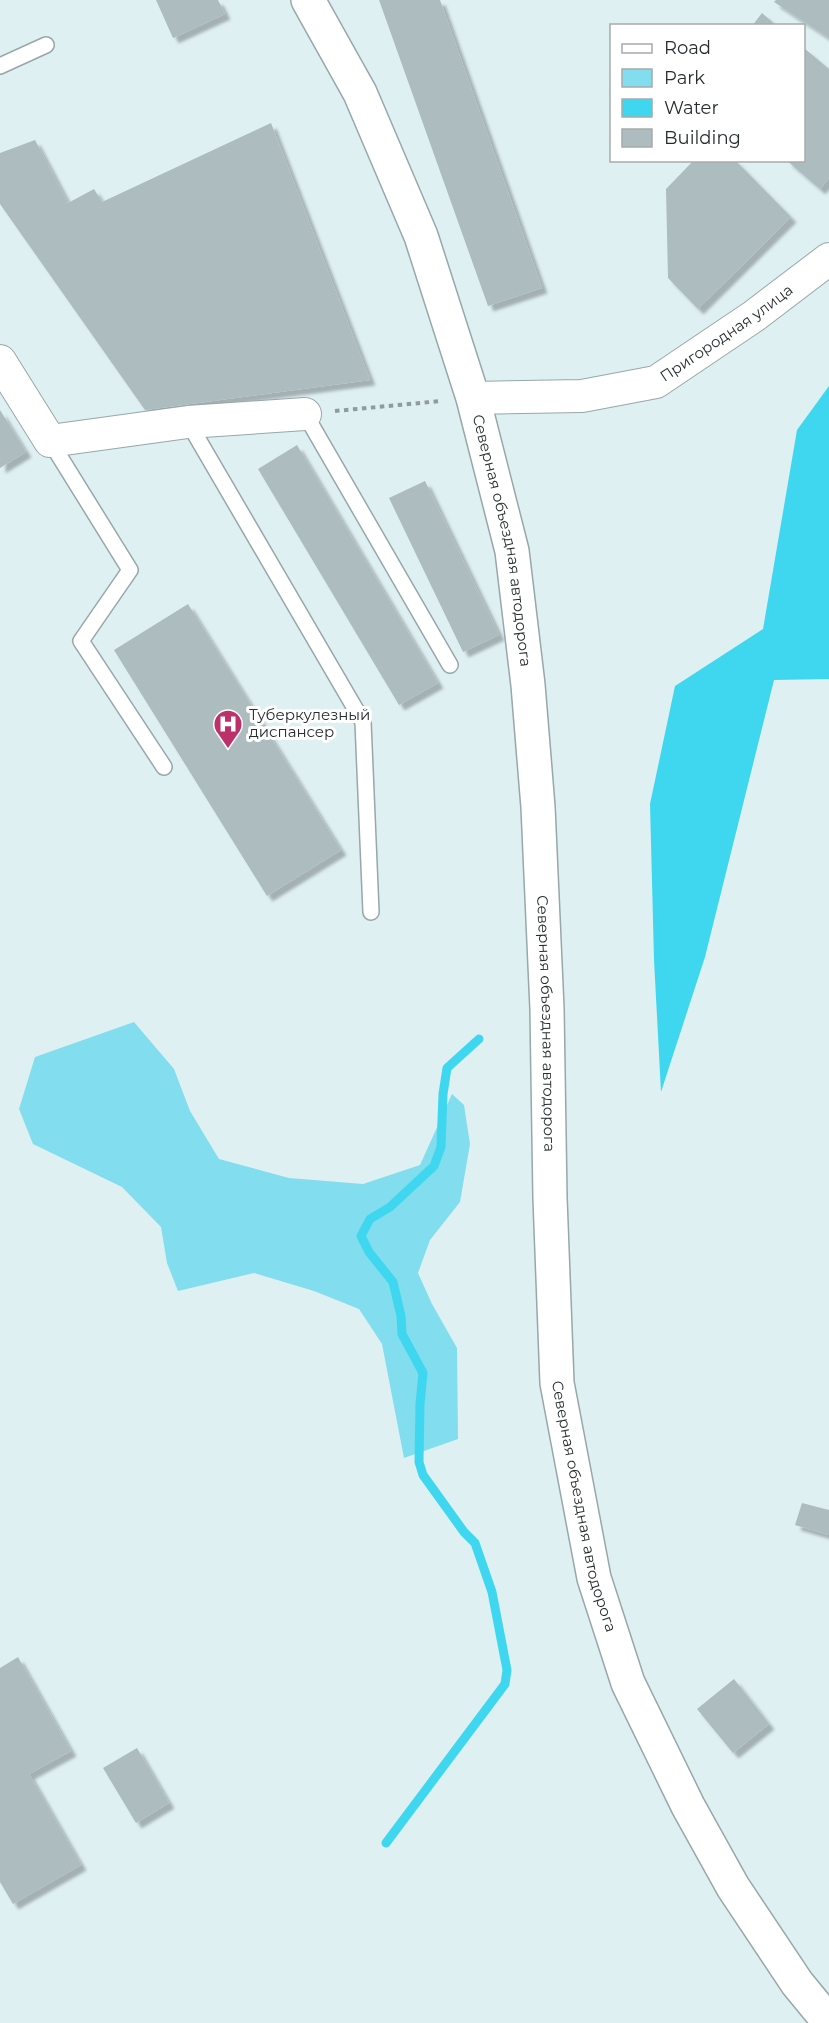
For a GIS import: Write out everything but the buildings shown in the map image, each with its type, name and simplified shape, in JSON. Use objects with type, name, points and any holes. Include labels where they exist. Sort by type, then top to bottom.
[{"type":"street","name":"Северная объездная автодорога","points":[[308,0],[360,93],[421,236],[473,398],[512,551],[528,685],[538,807],[547,1009],[550,1198],[557,1383],[594,1578],[628,1683],[688,1806],[733,1887],[797,1983],[829,2022]]},
{"type":"street","name":"Пригородная улица","points":[[473,398],[582,396],[656,381],[754,316],[829,259]]},
{"type":"street","points":[[0,361],[50,441],[188,422],[305,414]]},
{"type":"lane","points":[[0,66],[46,45]]},
{"type":"lane","points":[[305,414],[450,665]]},
{"type":"lane","points":[[188,422],[363,722],[371,912]]},
{"type":"lane","points":[[50,441],[130,570],[81,641],[164,767]]},
{"type":"path","points":[[305,414],[473,398]]},
{"type":"green space","points":[[134,1022],[174,1069],[190,1111],[219,1159],[289,1178],[363,1184],[420,1165],[452,1094],[464,1105],[470,1144],[460,1202],[430,1240],[418,1273],[432,1304],[457,1348],[458,1439],[404,1458],[382,1344],[359,1309],[314,1291],[254,1273],[178,1291],[167,1263],[161,1227],[122,1187],[33,1144],[19,1109],[35,1057]]},
{"type":"water","points":[[829,386],[829,679],[774,680],[705,957],[661,1092],[654,960],[650,804],[675,686],[763,629],[797,430]]},
{"type":"waterway","points":[[386,1843],[505,1684],[507,1670],[492,1592],[475,1543],[464,1532],[423,1475],[419,1462],[423,1373],[402,1334],[401,1316],[393,1282],[369,1252],[361,1236],[370,1219],[390,1207],[434,1166],[441,1147],[443,1094],[447,1068],[479,1039]]},
{"type":"place","name":"Туберкулезный диспансер","points":[[228,750]]}]
